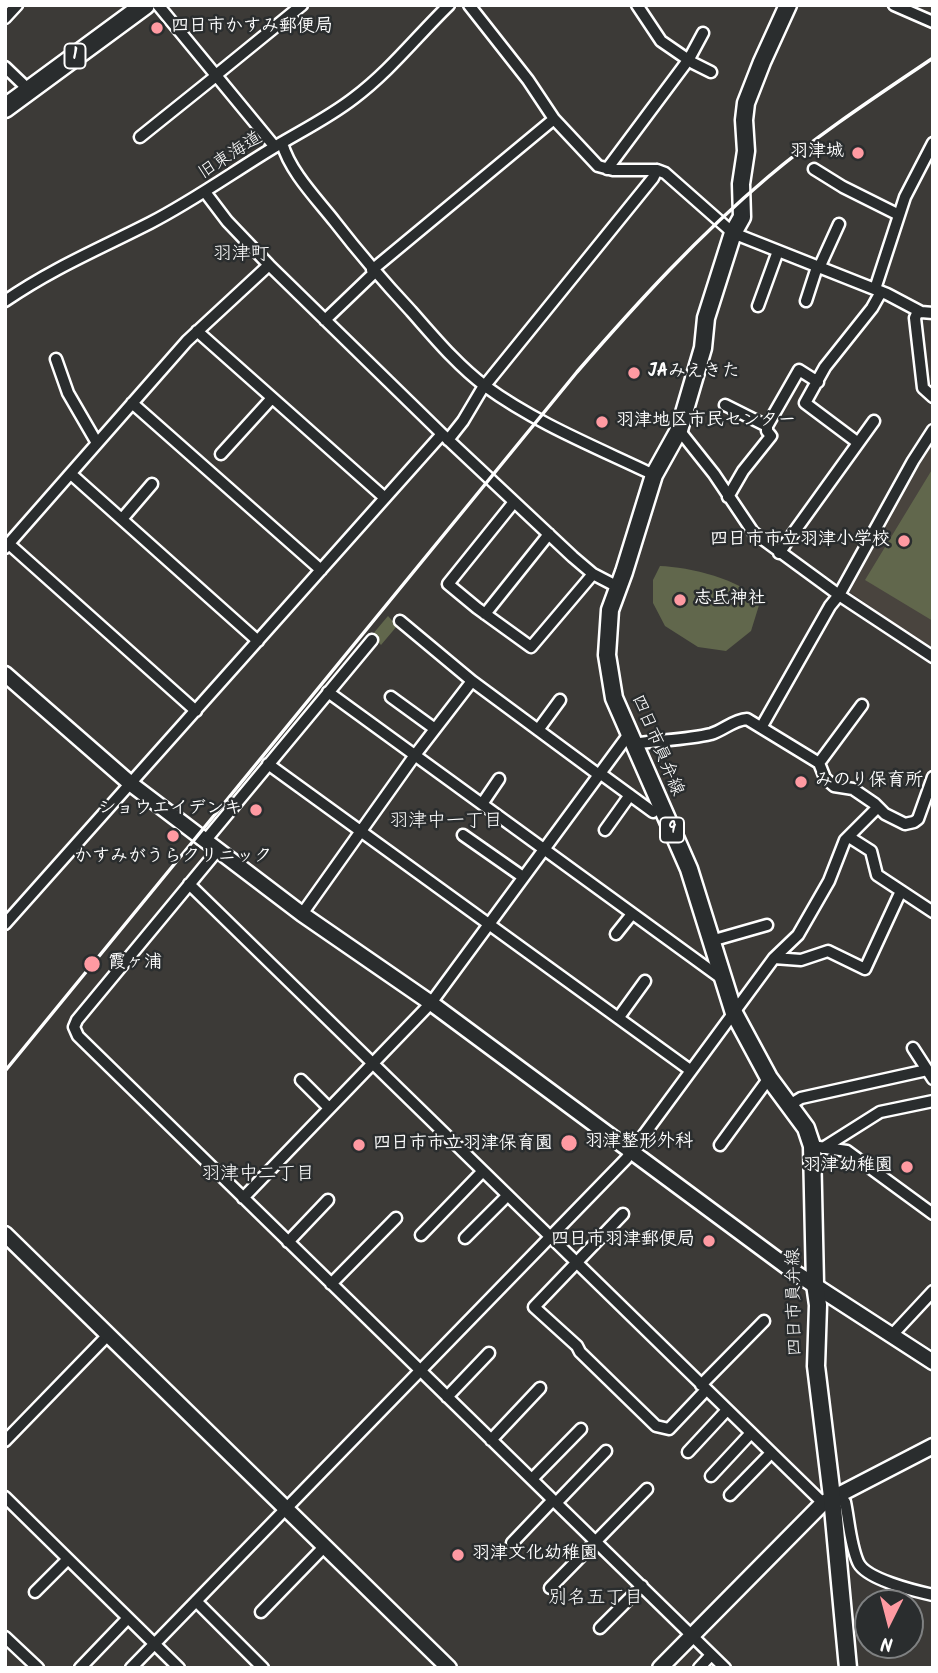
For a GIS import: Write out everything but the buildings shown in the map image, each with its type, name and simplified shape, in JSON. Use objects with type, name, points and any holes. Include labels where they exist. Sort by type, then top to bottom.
[{"type":"highway","name":"1","points":[[5,108],[145,5]]},
{"type":"main road","name":"四日市員弁線","points":[[788,5],[761,62],[746,103],[746,150],[741,184],[742,217],[733,233],[706,318],[703,348],[680,430],[654,475],[610,610],[607,625],[608,664],[614,698],[689,869],[734,1013],[769,1078],[817,1147],[817,1366],[827,1500],[848,1668]]},
{"type":"street","points":[[5,18],[18,5]]},
{"type":"street","points":[[158,5],[216,76],[285,151],[302,179],[373,271],[443,346],[485,386],[539,419],[654,475]]},
{"type":"street","points":[[140,137],[302,5]]},
{"type":"street","points":[[469,5],[528,80],[554,119],[598,166],[607,169],[657,170],[665,173],[733,233],[878,291],[918,311],[933,313]]},
{"type":"street","points":[[637,5],[661,41],[711,72]]},
{"type":"street","points":[[894,5],[933,22]]},
{"type":"street","name":"旧東海道","points":[[5,301],[48,273],[151,223],[205,192],[354,98],[401,57],[442,8]]},
{"type":"street","points":[[607,169],[689,59],[703,33]]},
{"type":"street","points":[[5,67],[29,90]]},
{"type":"street","points":[[325,320],[373,271],[554,119]]},
{"type":"street","points":[[858,442],[806,403],[825,367],[872,308],[905,197],[933,143]]},
{"type":"street","points":[[814,169],[899,215]]},
{"type":"street","points":[[5,924],[385,498],[445,437],[657,170]]},
{"type":"street","points":[[205,192],[227,221],[269,265],[445,437],[593,574],[618,587]]},
{"type":"street","points":[[806,301],[818,267],[839,224]]},
{"type":"street","points":[[758,306],[778,251]]},
{"type":"street","points":[[196,711],[7,546],[197,331],[269,265]]},
{"type":"street","points":[[918,311],[915,318],[923,388],[933,397]]},
{"type":"street","points":[[197,331],[385,498]]},
{"type":"street","points":[[56,359],[68,393],[97,443]]},
{"type":"street","points":[[728,498],[743,471],[771,436],[767,426],[799,370],[818,382]]},
{"type":"street","points":[[221,454],[272,398]]},
{"type":"street","points":[[132,403],[321,570]]},
{"type":"street","points":[[725,405],[767,426]]},
{"type":"street","points":[[779,553],[874,421]]},
{"type":"street","points":[[680,430],[753,532],[839,595],[933,657]]},
{"type":"street","points":[[762,726],[933,430]]},
{"type":"street","points":[[71,474],[258,641]]},
{"type":"street","points":[[122,519],[152,484]]},
{"type":"street","points":[[514,502],[448,584],[531,647],[593,574]]},
{"type":"street","points":[[485,614],[549,534]]},
{"type":"street","points":[[400,621],[472,681],[653,812]]},
{"type":"street","points":[[205,841],[372,640]]},
{"type":"street","points":[[5,674],[131,785],[217,851],[302,914],[431,1003],[794,1272],[933,1362]]},
{"type":"street","points":[[302,914],[415,755],[472,681]]},
{"type":"street","points":[[328,692],[722,979]]},
{"type":"street","points":[[391,697],[435,729]]},
{"type":"street","points":[[538,730],[560,700]]},
{"type":"street","points":[[819,763],[862,705]]},
{"type":"street","points":[[243,1198],[431,1003],[600,774],[631,739],[708,734],[720,731],[741,719],[747,719],[819,763],[825,778],[834,786],[853,789],[877,808],[905,824],[914,822],[920,814],[933,777]]},
{"type":"street","points":[[268,764],[690,1070]]},
{"type":"street","points":[[482,804],[499,779]]},
{"type":"street","points":[[605,830],[630,795]]},
{"type":"street","points":[[131,1668],[630,1152],[774,958],[798,934],[828,881],[845,840],[877,808]]},
{"type":"street","points":[[463,835],[523,877]]},
{"type":"street","points":[[849,837],[872,851],[877,875],[933,912]]},
{"type":"street","points":[[217,851],[77,1020],[74,1027],[78,1036],[725,1668]]},
{"type":"street","points":[[189,884],[771,1453],[827,1500],[845,1502],[854,1549],[864,1570],[933,1595]]},
{"type":"street","points":[[774,958],[801,960],[828,951],[865,969],[901,891]]},
{"type":"street","points":[[617,934],[632,914]]},
{"type":"street","points":[[711,941],[766,925]]},
{"type":"street","points":[[619,1017],[645,981]]},
{"type":"street","points":[[788,1105],[801,1098],[930,1074],[913,1048]]},
{"type":"street","points":[[720,1145],[769,1078]]},
{"type":"street","points":[[300,1080],[329,1108]]},
{"type":"street","points":[[817,1147],[880,1111],[933,1101]]},
{"type":"street","points":[[817,1147],[847,1152],[858,1158],[933,1214]]},
{"type":"street","points":[[421,1235],[482,1171]]},
{"type":"street","points":[[465,1238],[507,1196]]},
{"type":"street","points":[[288,1242],[328,1200]]},
{"type":"street","points":[[623,1214],[534,1307],[577,1346],[656,1426],[669,1429],[764,1321]]},
{"type":"street","points":[[331,1284],[396,1218]]},
{"type":"street","points":[[5,1234],[449,1668]]},
{"type":"street","points":[[892,1335],[933,1291]]},
{"type":"street","points":[[5,1441],[108,1335]]},
{"type":"street","points":[[447,1397],[489,1353]]},
{"type":"street","points":[[491,1440],[540,1388]]},
{"type":"street","points":[[688,1452],[727,1410]]},
{"type":"street","points":[[532,1479],[580,1429]]},
{"type":"street","points":[[711,1476],[751,1433]]},
{"type":"street","points":[[660,1668],[827,1500],[933,1446]]},
{"type":"street","points":[[512,1544],[606,1451]]},
{"type":"street","points":[[730,1495],[771,1453]]},
{"type":"street","points":[[550,1588],[647,1489]]},
{"type":"street","points":[[5,1497],[179,1668]]},
{"type":"street","points":[[261,1612],[324,1546]]},
{"type":"street","points":[[36,1592],[68,1559]]},
{"type":"street","points":[[600,1628],[642,1586]]},
{"type":"street","points":[[196,1601],[263,1668]]},
{"type":"street","points":[[80,1668],[128,1618]]},
{"type":"street","points":[[5,1637],[38,1668]]},
{"type":"street","points":[[699,1668],[711,1655]]},
{"type":"shaded area","name":"四日市市立羽津小学校","points":[[933,439],[933,651],[850,592],[903,489]]},
{"type":"green space","points":[[933,468],[933,621],[865,580]]},
{"type":"green space","points":[[660,566],[714,576],[752,594],[760,602],[751,631],[726,651],[698,647],[665,626],[653,603],[653,580]]},
{"type":"green space","points":[[388,616],[397,626],[381,645],[372,635]]},
{"type":"railway","points":[[5,1071],[577,372],[645,296],[693,246],[768,177],[828,130],[933,58]]},
{"type":"place","name":"四日市かすみ郵便局","points":[[157,28]]},
{"type":"place","name":"羽津城","points":[[858,153]]},
{"type":"place","name":"JAみえきた","points":[[634,373]]},
{"type":"place","name":"羽津地区市民センター","points":[[602,422]]},
{"type":"place","name":"四日市市立羽津小学校","points":[[904,541]]},
{"type":"place","name":"志氐神社","points":[[680,600]]},
{"type":"place","name":"みのり保育所","points":[[801,782]]},
{"type":"place","name":"ショウエイデンキ","points":[[256,810]]},
{"type":"place","name":"かすみがうらクリニック","points":[[173,836]]},
{"type":"place","name":"霞ヶ浦","points":[[92,964]]},
{"type":"place","name":"羽津整形外科","points":[[569,1143]]},
{"type":"place","name":"四日市市立羽津保育園","points":[[359,1145]]},
{"type":"place","name":"羽津幼稚園","points":[[907,1167]]},
{"type":"place","name":"四日市羽津郵便局","points":[[709,1241]]},
{"type":"place","name":"羽津文化幼稚園","points":[[458,1555]]},
{"type":"district","name":"羽津町","points":[[241,256]]},
{"type":"district","name":"羽津中一丁目","points":[[446,823]]},
{"type":"district","name":"羽津中二丁目","points":[[258,1176]]},
{"type":"district","name":"別名五丁目","points":[[596,1600]]}]
